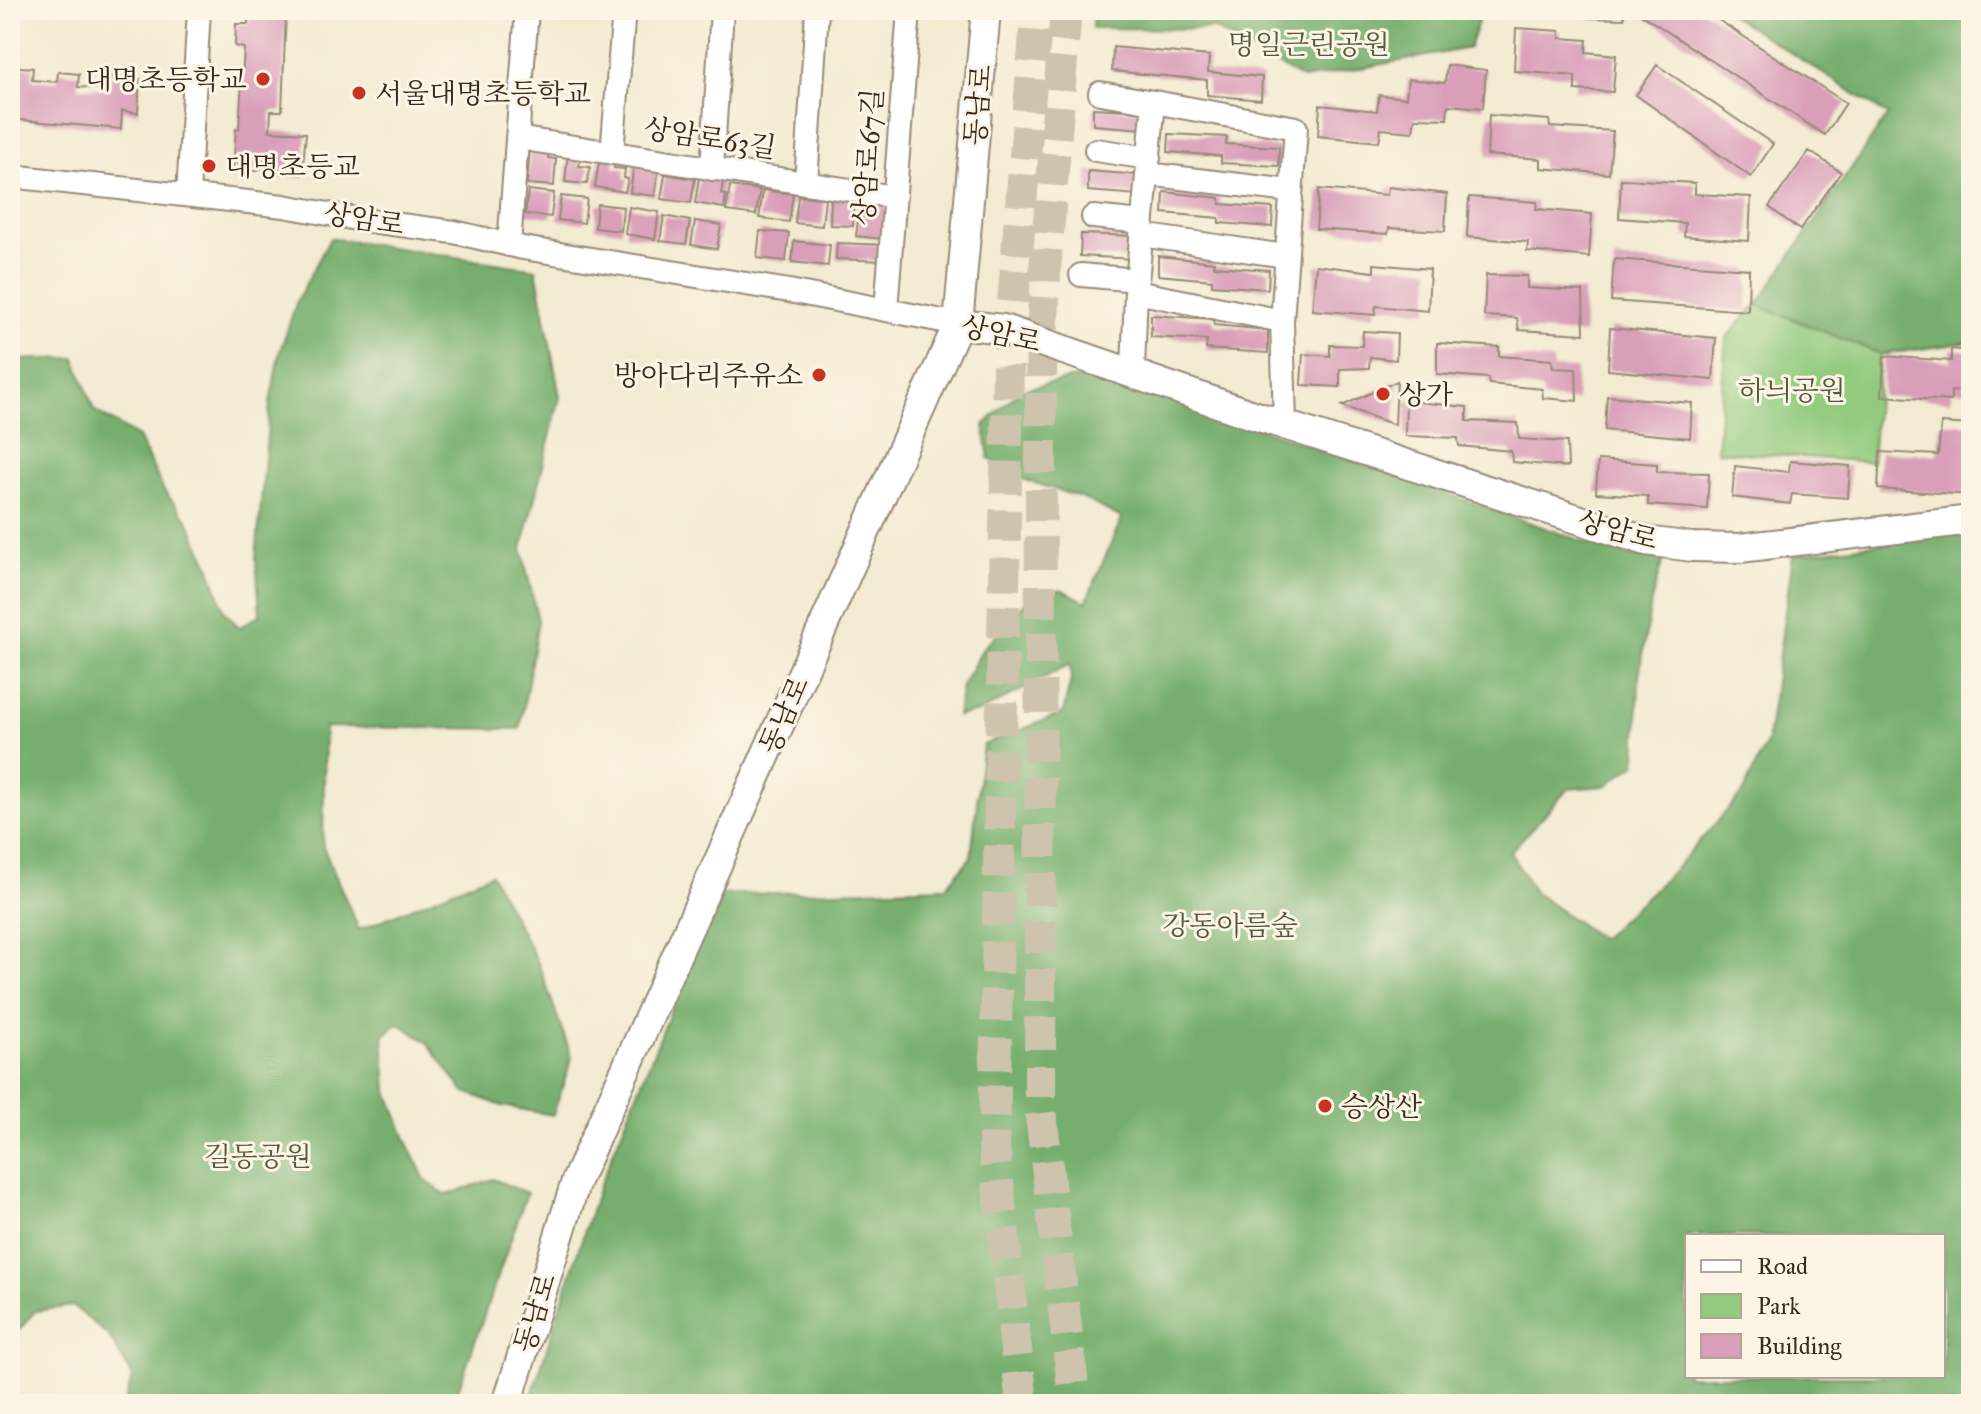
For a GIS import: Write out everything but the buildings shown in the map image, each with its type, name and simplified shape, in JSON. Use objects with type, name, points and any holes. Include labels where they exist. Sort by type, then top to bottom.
[{"type":"main road","name":"동남로","points":[[507,1404],[576,1181],[958,324],[987,11]]},
{"type":"main road","name":"상암로","points":[[958,324],[1003,329],[1244,412],[1646,541],[1692,547],[1740,548],[1971,520]]},
{"type":"street","points":[[188,195],[199,10]]},
{"type":"street","points":[[509,245],[527,10]]},
{"type":"street","points":[[612,153],[624,10]]},
{"type":"street","points":[[712,169],[722,10]]},
{"type":"street","points":[[806,183],[817,10]]},
{"type":"street","name":"상암로67길","points":[[886,310],[909,10]]},
{"type":"street","points":[[1100,93],[1296,128],[1282,321],[1285,423]]},
{"type":"street","points":[[1133,369],[1136,286],[1154,102]]},
{"type":"street","name":"상암로63길","points":[[517,138],[895,197]]},
{"type":"street","points":[[1096,150],[1148,166],[1291,191]]},
{"type":"street","name":"상암로","points":[[10,176],[284,206],[454,232],[509,245],[958,324]]},
{"type":"street","points":[[1093,217],[1286,256]]},
{"type":"street","points":[[1081,275],[1282,321]]},
{"type":"green space","name":"명일근린공원","points":[[1093,10],[1482,10],[1469,48],[1303,79],[1214,29],[1092,28]]},
{"type":"green space","name":"하늬공원","points":[[1724,10],[1971,10],[1971,342],[1880,355],[1872,462],[1717,451],[1726,338],[1757,305],[1888,115]]},
{"type":"green space","points":[[1724,10],[1971,10],[1971,342],[1880,354],[1757,305],[1888,115]]},
{"type":"green space","name":"길동공원","points":[[330,238],[536,269],[560,397],[522,549],[538,621],[520,729],[325,727],[323,847],[359,930],[491,874],[539,965],[572,1058],[553,1115],[502,1106],[463,1091],[427,1042],[398,1023],[383,1036],[387,1089],[425,1180],[446,1195],[493,1179],[527,1193],[453,1404],[124,1404],[133,1377],[109,1336],[73,1306],[35,1311],[10,1341],[10,360],[75,358],[94,410],[138,437],[164,491],[188,520],[210,568],[224,611],[239,627],[260,615],[256,558],[270,403],[279,354],[297,301]]},
{"type":"green space","name":"강동아름숲","points":[[1111,376],[1585,542],[1622,554],[1663,559],[1651,602],[1639,676],[1636,764],[1605,786],[1568,789],[1510,852],[1534,892],[1601,939],[1673,871],[1743,793],[1767,741],[1793,555],[1971,531],[1971,1404],[529,1404],[597,1192],[718,895],[946,887],[971,857],[983,745],[1063,713],[1071,679],[1070,664],[980,712],[957,716],[962,686],[983,648],[1028,599],[1061,589],[1086,602],[1122,518],[1082,498],[1025,480],[989,459],[984,425],[1020,390],[1070,379]]},
{"type":"tunnel","points":[[1022,1404],[994,1146],[1008,365],[1037,10]]},
{"type":"tunnel","points":[[1066,10],[1045,270],[1041,375],[1040,1106],[1075,1404]]},
{"type":"place","name":"대명초등학교","points":[[263,79]]},
{"type":"place","name":"서울대명초등학교","points":[[359,93]]},
{"type":"place","name":"대명초등교","points":[[209,166]]},
{"type":"place","name":"방아다리주유소","points":[[819,375]]},
{"type":"place","name":"상가","points":[[1383,394]]},
{"type":"place","name":"승상산","points":[[1325,1106]]}]
